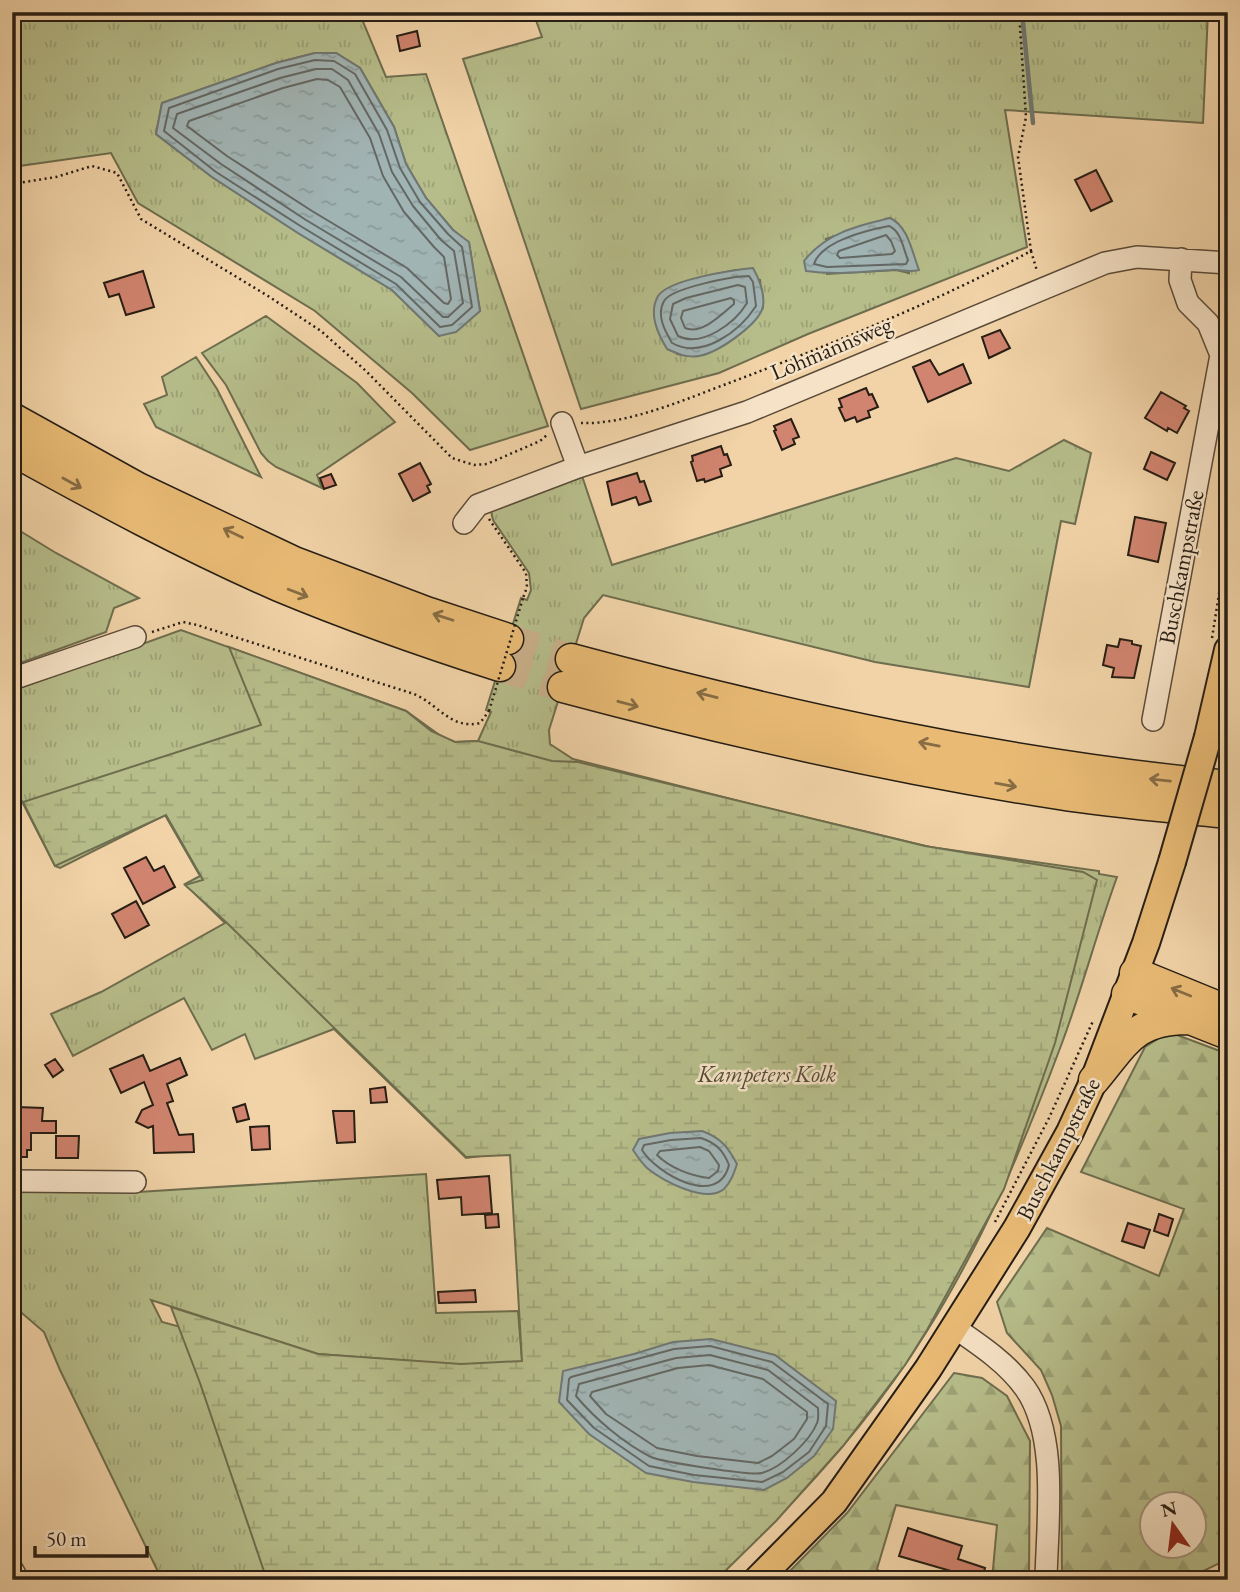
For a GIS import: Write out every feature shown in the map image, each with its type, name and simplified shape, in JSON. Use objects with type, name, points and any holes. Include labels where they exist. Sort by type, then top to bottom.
[{"type":"highway","points":[[12,418],[138,488],[294,562],[426,612],[504,653],[418,640],[278,585],[120,509],[12,450]]},
{"type":"highway","points":[[1228,786],[1146,778],[996,756],[865,731],[709,696],[567,673],[705,725],[866,761],[1062,795],[1228,813]]},
{"type":"highway","points":[[1131,984],[1228,1011]]},
{"type":"highway","points":[[1131,984],[1187,1019],[1228,1034]]},
{"type":"highway","points":[[1094,1080],[1133,1034],[1147,1025],[1187,1019]]},
{"type":"main road","name":"Buschkampstraße","points":[[757,1580],[834,1502],[955,1328],[1017,1228],[1070,1132],[1094,1080],[1131,984],[1172,862],[1208,737],[1220,644]]},
{"type":"street","name":"Lohmannsweg","points":[[478,505],[578,467],[747,412],[1105,263],[1137,257],[1228,263]]},
{"type":"street","name":"Buschkampstraße","points":[[1153,720],[1221,355],[1208,323],[1188,303],[1180,280],[1181,259]]},
{"type":"street","points":[[562,423],[578,467]]},
{"type":"street","points":[[464,523],[478,505]]},
{"type":"street","points":[[12,679],[135,637]]},
{"type":"street","points":[[12,1181],[135,1182]]},
{"type":"street","points":[[955,1328],[1012,1372],[1029,1394],[1040,1419],[1046,1456],[1046,1580]]},
{"type":"street","points":[[12,1569],[18,1580]]},
{"type":"path","points":[[1019,12],[1026,117],[1018,157],[1031,251],[1042,288]]},
{"type":"path","points":[[12,184],[56,177],[92,166],[117,173],[141,219],[320,331],[366,371],[452,458],[474,465],[487,464],[540,441],[562,423],[598,424],[666,406],[832,343],[937,299],[1031,251]]},
{"type":"path","points":[[135,637],[183,622],[197,625],[415,694],[431,702],[458,723],[480,723],[489,711],[527,586],[526,573],[478,505]]},
{"type":"path","points":[[1220,644],[1228,537]]},
{"type":"path","points":[[992,1228],[1049,1118],[1096,1013]]},
{"type":"green space","points":[[12,12],[359,12],[386,77],[426,74],[548,426],[470,450],[412,393],[315,311],[138,203],[111,153],[12,167]],"holes":[[[315,53],[336,53],[360,68],[394,127],[406,164],[426,198],[453,230],[469,243],[480,311],[439,336],[392,290],[212,177],[156,134],[162,103],[276,63]]]},
{"type":"green space","points":[[533,12],[1208,12],[1203,123],[1005,110],[1027,247],[808,334],[719,373],[581,409],[463,59],[542,37]],"holes":[[[890,218],[907,243],[909,273],[896,270],[827,274],[826,239]],[[735,270],[760,280],[763,308],[746,328],[726,344],[702,354],[677,354],[665,290],[680,283]]]},
{"type":"green space","points":[[266,316],[357,383],[395,422],[317,475],[322,488],[268,461],[261,453],[226,385],[202,353]]},
{"type":"green space","points":[[196,357],[217,389],[261,477],[156,427],[144,404],[167,395],[162,377]]},
{"type":"green space","name":"Kampeters Kolk","points":[[1064,440],[1091,453],[1075,524],[1061,521],[1029,687],[875,662],[603,595],[584,618],[549,730],[550,744],[573,759],[930,847],[1099,871],[1099,874],[1117,877],[1062,1043],[1002,1191],[947,1297],[881,1398],[829,1463],[713,1580],[162,1580],[44,1332],[16,1308],[12,1309],[12,1191],[138,1192],[426,1174],[436,1313],[518,1311],[522,1360],[520,1151],[466,1158],[334,1029],[255,1059],[245,1034],[212,1050],[184,998],[73,1056],[51,1014],[101,992],[225,923],[185,884],[200,876],[165,815],[60,868],[55,866],[12,782],[12,691],[181,630],[406,711],[445,739],[455,742],[478,741],[491,712],[486,710],[521,598],[527,600],[531,590],[529,573],[493,520],[491,511],[582,476],[612,565],[956,458],[1009,471]],"holes":[[[151,1300],[318,1354],[410,1361],[313,1363],[162,1322]]]},
{"type":"green space","points":[[12,526],[139,598],[114,608],[106,632],[12,666]]},
{"type":"green space","name":"Kampeters Kolk","points":[[229,647],[406,711],[431,731],[455,742],[478,741],[552,761],[578,762],[925,846],[1083,872],[1097,880],[1055,1043],[1004,1189],[905,1365],[843,1446],[776,1521],[716,1580],[267,1580],[200,1383],[171,1307],[318,1354],[461,1364],[522,1361],[510,1155],[466,1157],[185,885],[203,880],[166,815],[55,866],[23,802],[261,725]]},
{"type":"green space","points":[[1169,1032],[1228,1054],[1228,1559],[1185,1580],[1062,1580],[1061,1426],[1041,1370],[1007,1333],[997,1302],[1047,1228],[1159,1276],[1184,1209],[1081,1172],[1145,1047]]},
{"type":"green space","points":[[954,1373],[982,1378],[1007,1396],[1030,1441],[1029,1580],[992,1580],[997,1525],[896,1505],[877,1569],[888,1580],[781,1580],[847,1513]]},
{"type":"water","points":[[315,53],[336,53],[360,68],[394,127],[406,164],[426,198],[453,230],[469,242],[480,311],[456,332],[439,336],[392,290],[212,177],[156,134],[162,103],[276,63]]},
{"type":"water","points":[[890,218],[905,233],[919,270],[838,273],[806,271],[804,261],[832,237]]},
{"type":"water","points":[[753,268],[761,286],[763,306],[746,329],[707,354],[687,356],[667,349],[654,317],[655,303],[664,290],[688,280]]},
{"type":"water","points":[[702,1131],[723,1144],[737,1164],[729,1183],[716,1193],[696,1192],[663,1179],[647,1168],[633,1150],[639,1139]]},
{"type":"water","points":[[711,1339],[775,1355],[836,1401],[833,1429],[814,1456],[787,1478],[764,1490],[693,1482],[646,1473],[589,1434],[559,1402],[563,1371],[673,1342]]},
{"type":"building","points":[[417,31],[420,46],[400,51],[397,36]]},
{"type":"building","points":[[1096,170],[1112,201],[1091,211],[1075,180]]},
{"type":"building","points":[[143,271],[154,307],[126,315],[119,294],[109,297],[104,283]]},
{"type":"building","points":[[1000,330],[1010,348],[989,358],[982,337]]},
{"type":"building","points":[[930,360],[939,375],[963,364],[971,383],[928,402],[913,367]]},
{"type":"building","points":[[866,388],[878,407],[868,411],[870,417],[857,422],[855,417],[845,421],[839,408],[842,407],[839,399]]},
{"type":"building","points":[[1161,392],[1186,406],[1184,408],[1189,411],[1177,433],[1168,428],[1167,431],[1145,418]]},
{"type":"building","points":[[791,419],[799,437],[793,439],[795,444],[782,450],[774,426]]},
{"type":"building","points":[[721,446],[731,465],[720,469],[722,476],[705,482],[704,479],[697,481],[691,462],[692,456]]},
{"type":"building","points":[[1151,452],[1175,463],[1167,480],[1144,469]]},
{"type":"building","points":[[420,463],[431,484],[427,486],[430,492],[413,501],[399,474]]},
{"type":"building","points":[[637,473],[640,482],[644,481],[651,501],[639,505],[636,497],[612,505],[607,482]]},
{"type":"building","points":[[331,474],[336,485],[324,489],[320,478]]},
{"type":"building","points":[[1135,517],[1166,523],[1158,562],[1128,555]]},
{"type":"building","points":[[1120,639],[1141,646],[1134,678],[1112,677],[1114,668],[1103,665],[1107,645],[1118,647]]},
{"type":"building","points":[[146,857],[154,871],[164,866],[175,887],[143,904],[124,868]]},
{"type":"building","points":[[136,901],[149,925],[125,938],[112,914]]},
{"type":"building","points":[[143,1055],[150,1071],[180,1058],[187,1075],[167,1084],[173,1101],[167,1103],[179,1135],[193,1134],[194,1152],[154,1153],[153,1126],[148,1128],[136,1122],[142,1110],[153,1105],[144,1082],[121,1093],[110,1069]]},
{"type":"building","points":[[55,1059],[63,1070],[53,1077],[45,1065]]},
{"type":"building","points":[[385,1087],[387,1102],[371,1103],[370,1089]]},
{"type":"building","points":[[245,1104],[249,1119],[237,1122],[233,1108]]},
{"type":"building","points":[[17,1107],[43,1108],[42,1121],[56,1121],[56,1133],[31,1133],[31,1150],[27,1150],[27,1157],[12,1157],[12,1110],[17,1110]]},
{"type":"building","points":[[333,1111],[354,1111],[355,1142],[337,1143]]},
{"type":"building","points":[[269,1126],[270,1149],[252,1150],[250,1127]]},
{"type":"building","points":[[56,1136],[79,1136],[78,1158],[56,1158]]},
{"type":"building","points":[[489,1176],[492,1213],[462,1215],[461,1197],[439,1199],[437,1180]]},
{"type":"building","points":[[498,1214],[499,1227],[486,1228],[485,1215]]},
{"type":"building","points":[[1159,1214],[1173,1219],[1168,1236],[1154,1231]]},
{"type":"building","points":[[1128,1223],[1150,1230],[1144,1248],[1122,1241]]},
{"type":"building","points":[[475,1290],[476,1302],[439,1303],[438,1292]]},
{"type":"building","points":[[908,1528],[962,1546],[958,1559],[985,1568],[982,1580],[899,1556]]},
{"type":"waterway","points":[[1022,12],[1033,123]]},
{"type":"tunnel","points":[[508,639],[571,659]]},
{"type":"tunnel","points":[[500,666],[563,687]]}]
